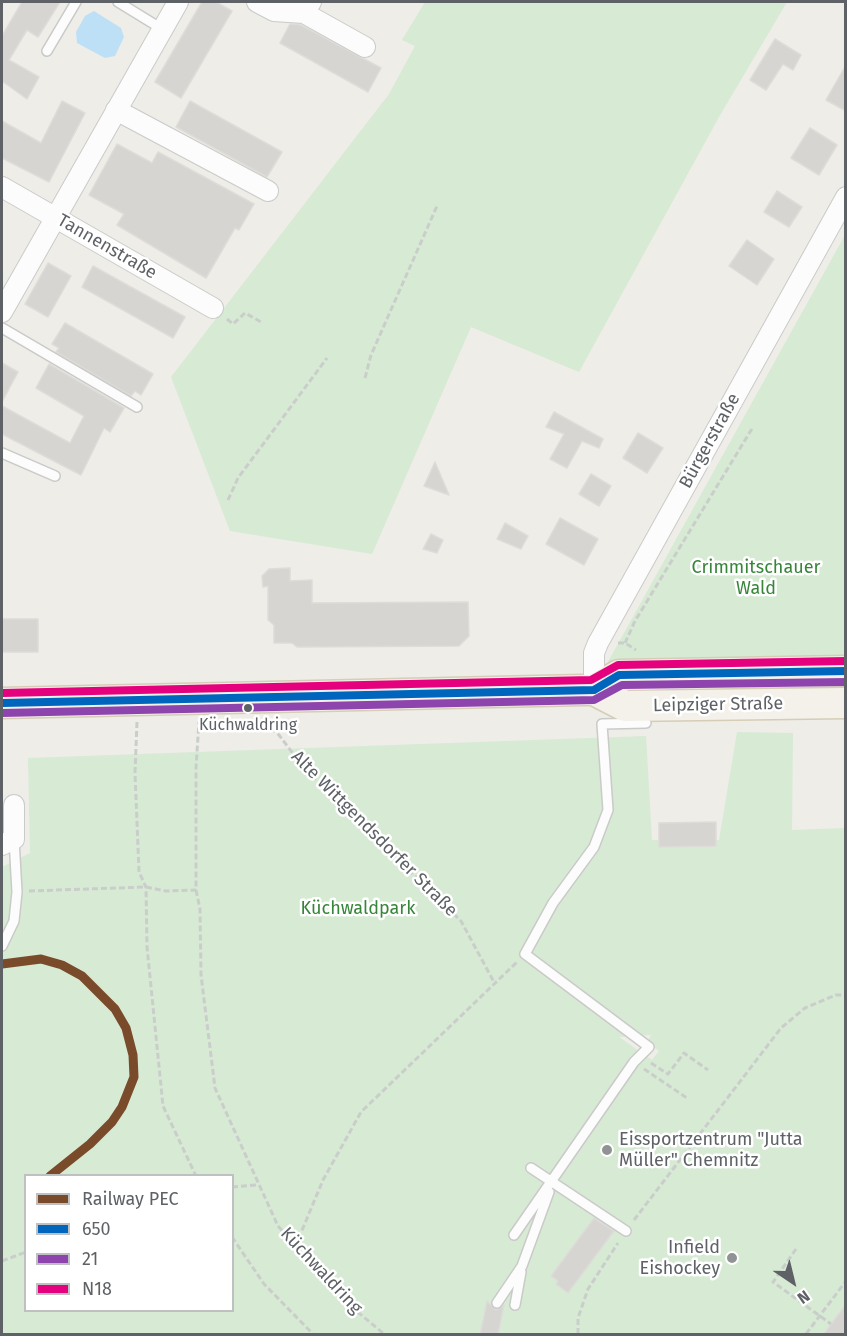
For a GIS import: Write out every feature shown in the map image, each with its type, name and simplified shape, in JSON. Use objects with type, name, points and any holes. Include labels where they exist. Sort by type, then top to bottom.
[{"type":"main road","name":"Leipziger Straße","points":[[594,690],[619,675],[846,671]]},
{"type":"main road","name":"Leipziger Straße","points":[[2,703],[594,690],[625,706],[846,703]]},
{"type":"street","points":[[2,312],[178,2]]},
{"type":"street","points":[[256,2],[274,11],[308,7],[365,47]]},
{"type":"street","points":[[116,110],[268,191]]},
{"type":"street","name":"Tannenstraße","points":[[2,187],[213,308]]},
{"type":"street","name":"Bürgerstraße","points":[[594,690],[594,653],[598,643],[846,197]]},
{"type":"street","points":[[8,842],[14,805]]},
{"type":"lane","points":[[47,51],[76,2]]},
{"type":"lane","points":[[118,2],[162,29]]},
{"type":"lane","points":[[2,328],[137,407]]},
{"type":"lane","points":[[2,453],[56,476]]},
{"type":"lane","points":[[514,1235],[634,1062],[649,1047],[525,954],[553,903],[594,848],[608,810],[602,724],[646,723]]},
{"type":"lane","points":[[2,946],[14,921],[17,892],[8,842]]},
{"type":"lane","points":[[531,1168],[626,1231]]},
{"type":"lane","points":[[515,1305],[522,1266],[552,1182]]},
{"type":"lane","points":[[497,1303],[522,1266]]},
{"type":"path","points":[[365,378],[371,355],[437,206]]},
{"type":"path","points":[[233,324],[245,313],[263,323]]},
{"type":"path","points":[[228,500],[238,478],[327,358]]},
{"type":"path","points":[[625,643],[635,621],[753,428]]},
{"type":"path","points":[[598,643],[625,643],[639,652]]},
{"type":"path","name":"Alte Wittgendsdorfer Straße","points":[[236,697],[279,735],[303,767],[461,921],[495,984]]},
{"type":"path","name":"Küchwaldring","points":[[200,698],[196,767],[196,890],[200,909],[201,975],[215,1088],[257,1185],[278,1226],[353,1308],[384,1335]]},
{"type":"path","points":[[138,700],[135,773],[139,872],[146,888],[152,1016],[163,1106],[195,1174]]},
{"type":"path","points":[[17,892],[146,888],[165,891],[196,890]]},
{"type":"path","points":[[295,1247],[323,1180],[362,1112],[525,954]]},
{"type":"path","points":[[578,1335],[578,1318],[588,1289],[626,1231],[781,1028],[805,1008],[836,995],[846,995]]},
{"type":"path","points":[[641,1056],[668,1074],[684,1053],[708,1070]]},
{"type":"path","points":[[655,1076],[687,1098]]},
{"type":"path","points":[[234,1187],[257,1185]]},
{"type":"path","points":[[234,1240],[264,1284],[313,1335]]},
{"type":"path","points":[[796,1250],[773,1282],[831,1324]]},
{"type":"path","points":[[2,1262],[24,1253]]},
{"type":"path","points":[[806,1335],[846,1281]]},
{"type":"green space","points":[[425,2],[787,2],[719,117],[579,372],[471,327],[372,554],[230,531],[171,377],[389,94],[415,46],[402,40]]},
{"type":"green space","name":"Crimmitschauer Wald","points":[[845,235],[845,668],[604,669]]},
{"type":"green space","name":"Küchwaldpark","points":[[737,732],[793,733],[792,830],[845,828],[845,1334],[2,1334],[2,867],[30,853],[28,758],[646,736],[652,840],[719,840]],"holes":[[[651,1035],[647,1042],[659,1051],[652,1060],[619,1037]]]},
{"type":"water","points":[[94,11],[121,28],[124,37],[115,56],[105,58],[77,43],[76,32],[85,16]]},
{"type":"building","points":[[22,2],[60,2],[38,37],[27,30],[9,60],[39,77],[27,99],[2,81],[2,36]]},
{"type":"building","points":[[202,2],[216,2],[232,11],[181,98],[155,82]]},
{"type":"building","points":[[290,24],[301,25],[381,68],[368,92],[280,43]]},
{"type":"building","points":[[775,39],[801,55],[793,70],[783,64],[766,90],[750,80]]},
{"type":"building","points":[[846,65],[846,111],[826,100]]},
{"type":"building","points":[[62,101],[85,113],[49,182],[2,158],[2,121],[41,143]]},
{"type":"building","points":[[190,101],[282,152],[267,177],[176,127]]},
{"type":"building","points":[[810,128],[837,145],[819,175],[791,158]]},
{"type":"building","points":[[117,144],[152,163],[158,152],[254,204],[239,230],[235,228],[206,278],[117,225],[124,214],[89,195]]},
{"type":"building","points":[[777,191],[802,207],[789,227],[764,212]]},
{"type":"building","points":[[747,240],[774,259],[757,285],[729,266]]},
{"type":"building","points":[[48,263],[71,276],[48,317],[25,304]]},
{"type":"building","points":[[93,266],[185,317],[173,338],[82,287]]},
{"type":"building","points":[[65,323],[153,374],[141,395],[135,391],[131,396],[56,352],[59,348],[52,344]]},
{"type":"building","points":[[2,363],[18,372],[2,402]]},
{"type":"building","points":[[49,364],[124,408],[110,432],[104,428],[81,475],[2,434],[2,406],[70,443],[84,416],[36,388]]},
{"type":"building","points":[[554,412],[603,439],[599,448],[582,441],[567,468],[550,459],[564,434],[546,427]]},
{"type":"building","points":[[638,433],[663,448],[647,473],[623,458]]},
{"type":"building","points":[[435,462],[449,495],[424,486]]},
{"type":"building","points":[[591,474],[611,486],[599,506],[579,494]]},
{"type":"building","points":[[560,518],[598,539],[584,565],[546,544]]},
{"type":"building","points":[[505,523],[528,536],[521,549],[497,539]]},
{"type":"building","points":[[431,534],[443,540],[437,553],[423,549]]},
{"type":"building","points":[[290,568],[290,581],[312,580],[312,603],[468,602],[469,636],[459,646],[297,647],[292,643],[274,643],[274,625],[268,620],[268,586],[263,587],[262,576],[269,569]]},
{"type":"building","points":[[2,619],[38,619],[38,652],[2,652]]},
{"type":"building","points":[[716,822],[716,846],[659,847],[659,823]]},
{"type":"building","points":[[594,1218],[614,1231],[568,1293],[556,1284],[558,1281],[551,1276]]},
{"type":"building","points":[[487,1301],[496,1310],[504,1305],[498,1335],[480,1335]]},
{"type":"building","points":[[846,1304],[846,1335],[823,1335]]},
{"type":"rail line","name":"PEC","points":[[2,964],[41,959],[62,965],[82,976],[115,1009],[126,1028],[133,1055],[134,1077],[122,1107],[112,1122],[90,1144],[52,1174]]},
{"type":"transit line","name":"N18","points":[[2,693],[591,680],[618,665],[846,661]]},
{"type":"transit line","name":"650","points":[[2,703],[594,690],[619,675],[846,671]]},
{"type":"transit line","name":"21","points":[[2,713],[594,700],[622,685],[846,682]]},
{"type":"place","name":"Küchwaldring","points":[[248,708]]},
{"type":"place","name":"Eissportzentrum \"Jutta Müller\" Chemnitz","points":[[607,1150]]},
{"type":"place","name":"Infield Eishockey","points":[[732,1258]]}]
